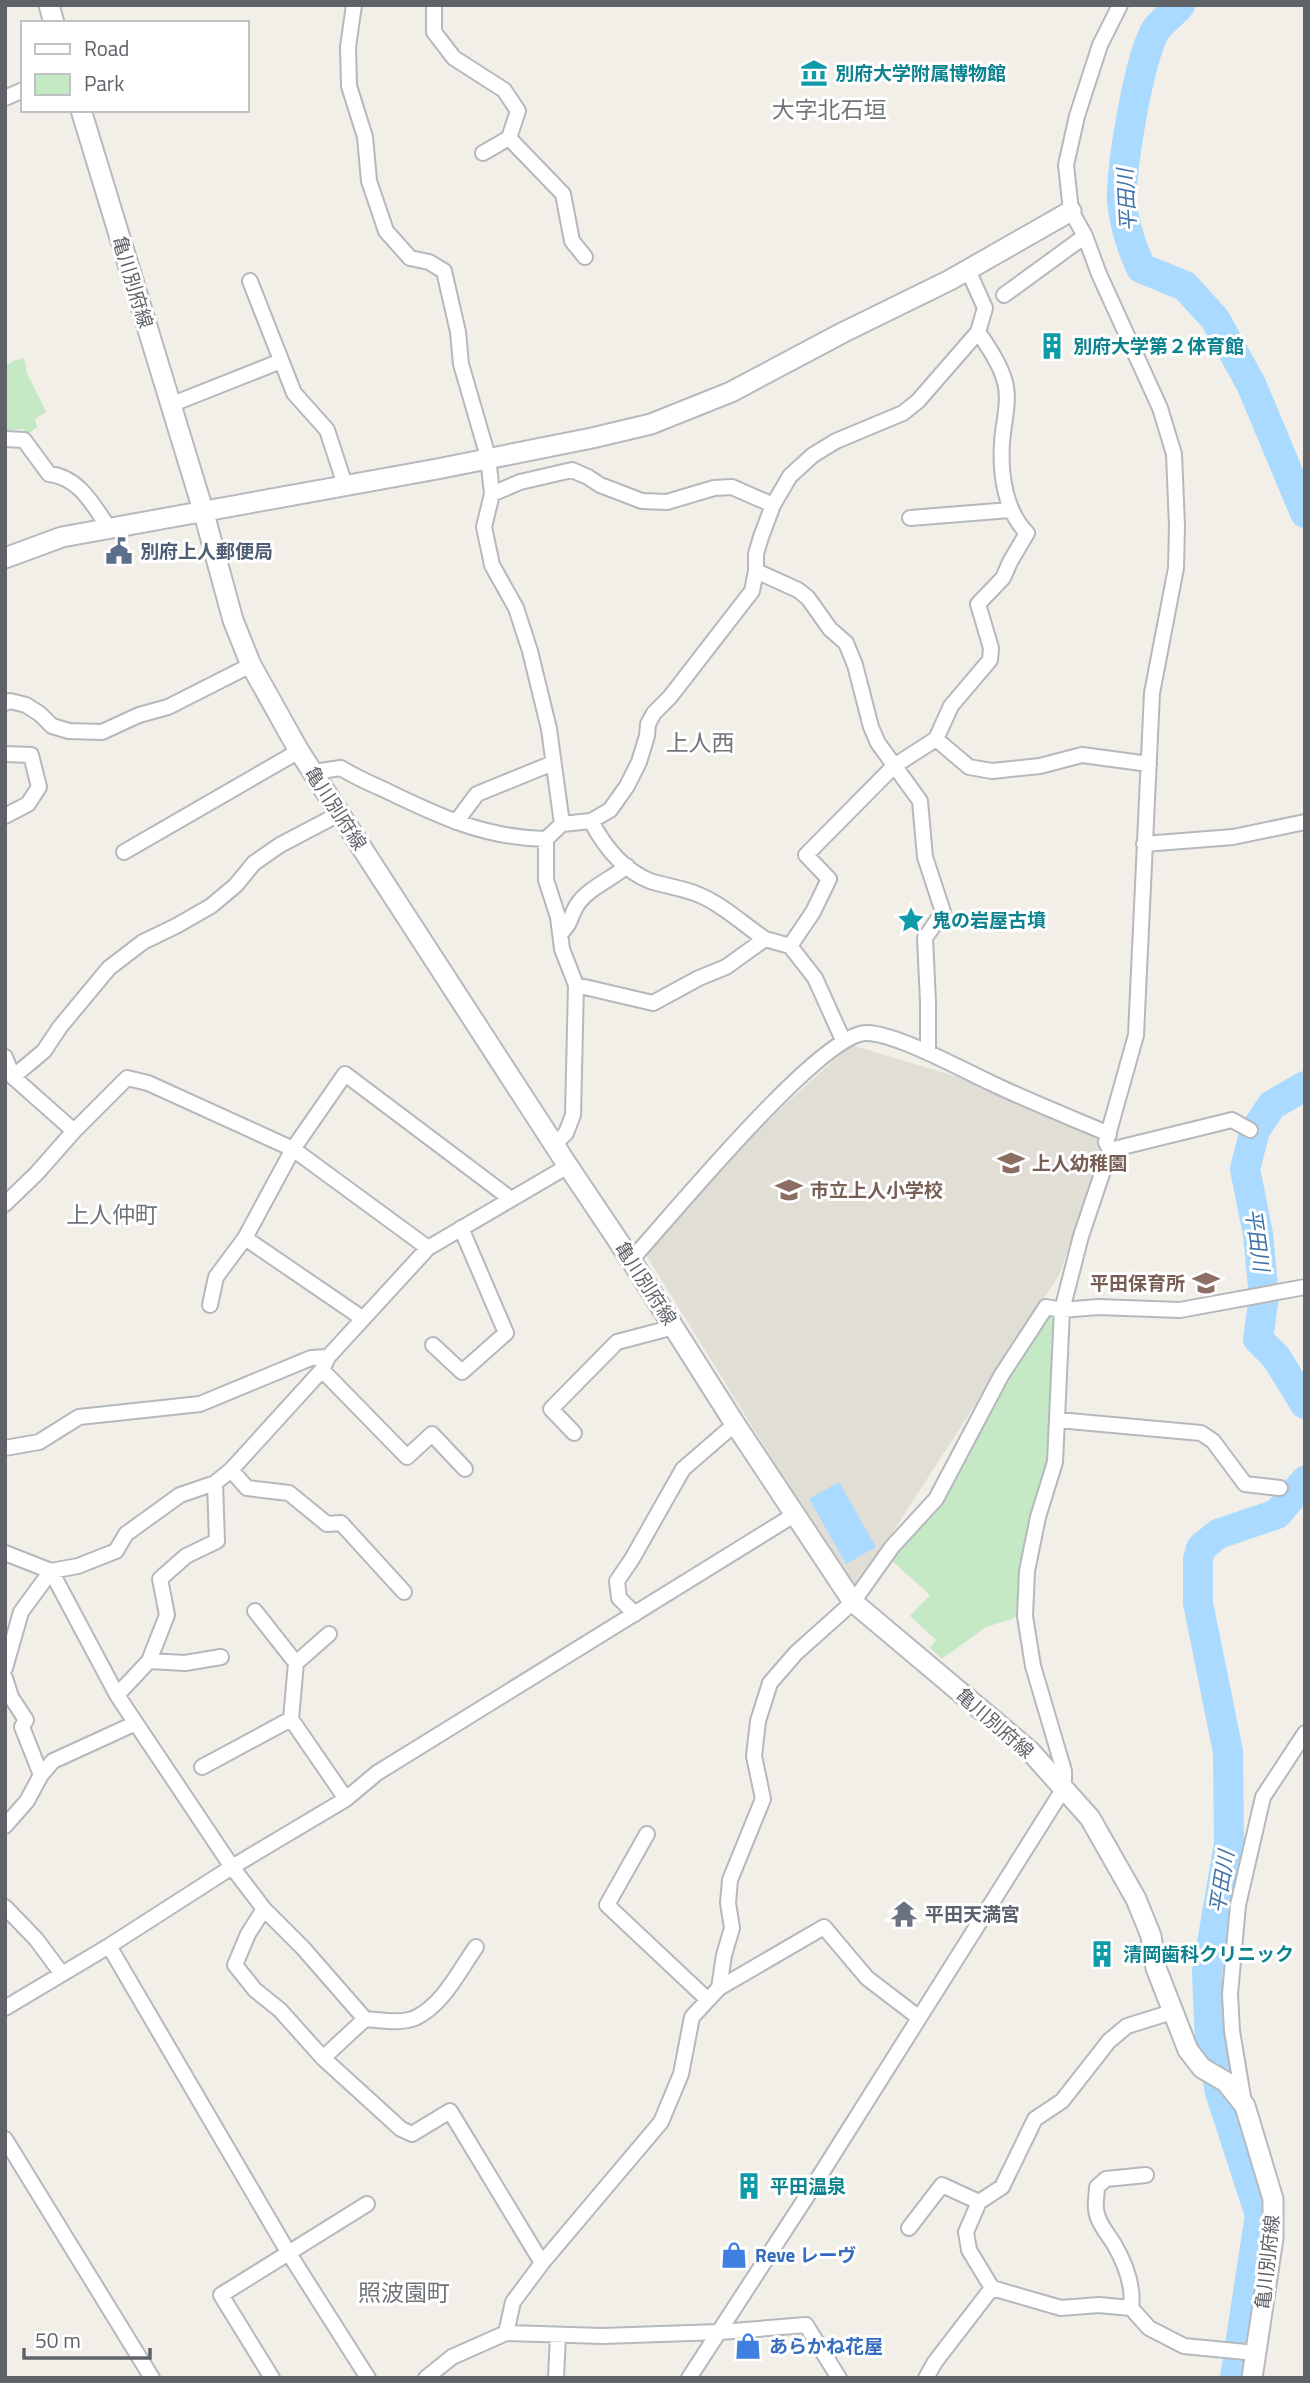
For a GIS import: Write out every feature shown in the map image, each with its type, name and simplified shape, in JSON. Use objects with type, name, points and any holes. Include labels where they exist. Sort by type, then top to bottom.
[{"type":"main road","name":"亀川別府線","points":[[82,112],[203,510],[233,620],[251,665],[299,751],[631,1260],[734,1424],[853,1602],[1030,1751],[1090,1818],[1136,1899],[1151,1936],[1156,1968],[1188,2050],[1202,2068],[1226,2082],[1245,2106],[1273,2199],[1273,2238],[1251,2353],[1252,2378]]},
{"type":"main road","points":[[5,558],[62,537],[592,438],[650,424],[731,392],[968,270],[1071,211]]},
{"type":"street","points":[[354,5],[348,47],[349,86],[365,137],[369,181],[386,231],[410,258],[429,262],[444,271],[458,332],[461,365],[488,457],[492,494],[484,527],[492,565],[516,608],[530,651],[544,707],[562,824]]},
{"type":"street","points":[[434,5],[434,32],[454,58],[504,90],[518,111],[509,138],[483,153]]},
{"type":"street","points":[[689,2378],[1049,1816],[1064,1788],[1064,1772],[1033,1666],[1024,1616],[1027,1572],[1038,1517],[1055,1462],[1062,1310],[1081,1236],[1110,1150],[1106,1143],[1108,1133],[1136,1035],[1152,693],[1176,568],[1174,454],[1160,408],[1085,236],[1071,211],[1066,165],[1077,116],[1100,44],[1120,5]]},
{"type":"street","points":[[5,98],[21,91]]},
{"type":"street","points":[[509,138],[563,194],[572,241],[584,257]]},
{"type":"street","points":[[1004,295],[1085,236]]},
{"type":"street","points":[[313,772],[341,768],[356,779],[415,806],[489,834],[518,838],[546,839],[562,824],[591,821],[610,810],[627,786],[639,762],[648,724],[654,713],[670,697],[752,590],[756,554],[773,505],[790,476],[813,455],[836,441],[903,413],[918,401],[978,332],[985,308],[968,270]]},
{"type":"street","points":[[250,281],[294,393],[327,430],[345,485]]},
{"type":"street","points":[[790,946],[830,880],[806,855],[894,766],[936,740],[951,706],[990,660],[991,648],[978,604],[1003,578],[1027,534],[1010,510],[1002,472],[1005,380],[978,332]]},
{"type":"street","points":[[170,405],[281,361]]},
{"type":"street","points":[[5,439],[24,440],[49,474],[61,475],[88,496],[108,528]]},
{"type":"street","points":[[492,494],[520,482],[572,470],[600,485],[642,501],[667,502],[714,488],[733,487],[773,505]]},
{"type":"street","points":[[910,518],[1010,510]]},
{"type":"street","points":[[756,570],[798,590],[808,598],[830,629],[846,643],[878,743],[920,801],[925,858],[943,912],[925,938],[928,1054]]},
{"type":"street","points":[[5,703],[10,701],[26,705],[52,726],[69,731],[102,732],[139,715],[168,707],[251,665]]},
{"type":"street","points":[[936,740],[969,767],[992,771],[1040,766],[1082,755],[1149,764]]},
{"type":"street","points":[[124,852],[299,751]]},
{"type":"street","points":[[5,754],[32,755],[39,787],[28,804],[5,816]]},
{"type":"street","points":[[456,822],[477,794],[553,763]]},
{"type":"street","points":[[13,1077],[44,1051],[60,1027],[109,968],[143,942],[212,906],[236,885],[254,863],[280,845],[340,814]]},
{"type":"street","points":[[591,821],[602,842],[627,866],[649,880],[696,893],[765,939],[790,946],[815,978],[843,1041]]},
{"type":"street","points":[[1144,844],[1233,837],[1305,822]]},
{"type":"street","points":[[546,839],[546,880],[558,917],[562,949],[576,985],[573,1115],[566,1133],[554,1145]]},
{"type":"street","points":[[559,934],[571,923],[577,905],[583,898],[627,866]]},
{"type":"street","points":[[576,985],[653,1003],[726,967],[765,939]]},
{"type":"street","points":[[631,1260],[756,1120],[805,1072],[843,1041],[866,1032],[895,1040],[1030,1102],[1108,1133]]},
{"type":"street","points":[[5,1057],[13,1077],[74,1131]]},
{"type":"street","points":[[210,1305],[216,1277],[245,1238],[293,1149],[345,1074],[511,1199]]},
{"type":"street","points":[[5,1204],[127,1078],[148,1083],[293,1149],[428,1248]]},
{"type":"street","points":[[1110,1150],[1232,1120],[1250,1130]]},
{"type":"street","points":[[5,1553],[51,1571],[78,1566],[116,1551],[126,1534],[180,1495],[215,1483],[231,1470],[362,1318],[428,1248],[568,1166]]},
{"type":"street","points":[[433,1345],[462,1372],[506,1333],[461,1228]]},
{"type":"street","points":[[245,1238],[362,1318]]},
{"type":"street","points":[[719,1988],[724,1955],[732,1928],[728,1903],[730,1880],[763,1799],[754,1756],[758,1721],[770,1683],[796,1653],[853,1602],[892,1547],[936,1499],[1001,1376],[1046,1307],[1062,1310],[1098,1307],[1180,1310],[1305,1287]]},
{"type":"street","points":[[573,1433],[551,1409],[617,1342],[674,1327]]},
{"type":"street","points":[[5,1448],[39,1442],[79,1417],[200,1404],[311,1358],[325,1363],[407,1457],[432,1434],[465,1469]]},
{"type":"street","points":[[1058,1420],[1201,1433],[1213,1441],[1245,1484],[1280,1488]]},
{"type":"street","points":[[635,1614],[619,1598],[617,1581],[683,1469],[734,1424]]},
{"type":"street","points":[[231,1470],[247,1488],[289,1493],[327,1524],[341,1524],[404,1592]]},
{"type":"street","points":[[117,1695],[149,1661],[167,1615],[160,1579],[186,1556],[217,1541],[215,1483]]},
{"type":"street","points":[[5,2008],[346,1799],[377,1773],[794,1514]]},
{"type":"street","points":[[5,1668],[21,1612],[51,1571]]},
{"type":"street","points":[[51,1571],[117,1695],[232,1867],[264,1909],[303,1948],[365,2019],[390,2021],[414,2018],[437,2004],[476,1947]]},
{"type":"street","points":[[255,1611],[296,1663],[291,1719],[346,1799]]},
{"type":"street","points":[[296,1663],[329,1634]]},
{"type":"street","points":[[149,1661],[185,1663],[221,1657]]},
{"type":"street","points":[[5,1678],[11,1697],[26,1720],[22,1727],[41,1775]]},
{"type":"street","points":[[202,1767],[291,1719]]},
{"type":"street","points":[[5,1826],[27,1801],[41,1775],[53,1761],[136,1723]]},
{"type":"street","points":[[1245,2106],[1232,2032],[1230,1994],[1238,1905],[1263,1797],[1305,1732]]},
{"type":"street","points":[[647,1834],[607,1905],[708,2000]]},
{"type":"street","points":[[5,1907],[36,1939],[62,1974]]},
{"type":"street","points":[[264,1909],[248,1934],[234,1965],[255,1990],[280,2010],[323,2058],[401,2129],[412,2134],[450,2111],[542,2263]]},
{"type":"street","points":[[506,2333],[513,2302],[542,2263],[661,2122],[681,2074],[692,2017],[719,1988],[824,1927],[867,1978],[918,2017]]},
{"type":"street","points":[[109,1946],[288,2252],[368,2378]]},
{"type":"street","points":[[1172,2012],[1127,2026],[1109,2041],[1062,2101],[1035,2119],[1002,2187],[979,2202],[965,2232],[970,2250],[992,2288],[1061,2308],[1098,2305],[1131,2308],[1149,2328],[1184,2346],[1251,2353]]},
{"type":"street","points":[[323,2058],[365,2019]]},
{"type":"street","points":[[5,2139],[152,2378]]},
{"type":"street","points":[[1131,2308],[1133,2295],[1125,2267],[1096,2210],[1097,2187],[1106,2179],[1146,2175]]},
{"type":"street","points":[[909,2228],[942,2185],[979,2202]]},
{"type":"street","points":[[272,2378],[221,2295],[367,2204]]},
{"type":"street","points":[[926,2378],[935,2362],[992,2288]]},
{"type":"street","points":[[426,2378],[452,2357],[506,2333],[602,2336],[720,2332],[806,2325],[839,2378]]},
{"type":"street","points":[[556,2378],[558,2335]]},
{"type":"shaded area","name":"市立上人小学校","points":[[851,1045],[972,1081],[1106,1142],[1059,1275],[854,1592],[645,1253],[741,1144]]},
{"type":"green space","points":[[24,358],[27,373],[46,412],[35,419],[37,427],[27,435],[23,429],[5,431],[5,366]]},
{"type":"green space","points":[[1048,1313],[1056,1315],[1049,1461],[1028,1535],[1015,1618],[986,1627],[942,1659],[930,1648],[936,1640],[910,1616],[930,1595],[889,1558],[966,1455]]},
{"type":"water","points":[[839,1482],[876,1547],[846,1564],[809,1499]]},
{"type":"waterway","name":"平田川","points":[[1180,5],[1157,28],[1138,85],[1122,186],[1126,227],[1141,268],[1185,286],[1215,319],[1251,384],[1305,513]]},
{"type":"waterway","name":"平田川","points":[[1305,1086],[1272,1105],[1255,1130],[1245,1169],[1258,1234],[1264,1297],[1258,1339],[1276,1357],[1305,1404]]},
{"type":"waterway","name":"平田川","points":[[1235,2378],[1260,2215],[1220,2092],[1210,2042],[1207,1972],[1229,1844],[1228,1752],[1198,1603],[1198,1560],[1201,1548],[1218,1534],[1277,1514],[1305,1481]]},
{"type":"place","name":"別府大学附属博物館","points":[[814,73]]},
{"type":"place","name":"別府大学第２体育館","points":[[1052,346]]},
{"type":"place","name":"別府上人郵便局","points":[[119,551]]},
{"type":"place","name":"鬼の岩屋古墳","points":[[911,920]]},
{"type":"place","name":"上人幼稚園","points":[[1011,1163]]},
{"type":"place","name":"市立上人小学校","points":[[789,1190]]},
{"type":"place","name":"平田保育所","points":[[1206,1283]]},
{"type":"place","name":"平田天満宮","points":[[904,1914]]},
{"type":"place","name":"清岡歯科クリニック","points":[[1102,1954]]},
{"type":"place","name":"平田温泉","points":[[749,2186]]},
{"type":"place","name":"Reve レーヴ","points":[[734,2255]]},
{"type":"place","name":"あらかね花屋","points":[[748,2346]]},
{"type":"district","name":"大字北石垣","points":[[829,110]]},
{"type":"district","name":"上人西","points":[[700,743]]},
{"type":"district","name":"上人仲町","points":[[112,1215]]},
{"type":"district","name":"照波園町","points":[[404,2293]]}]
